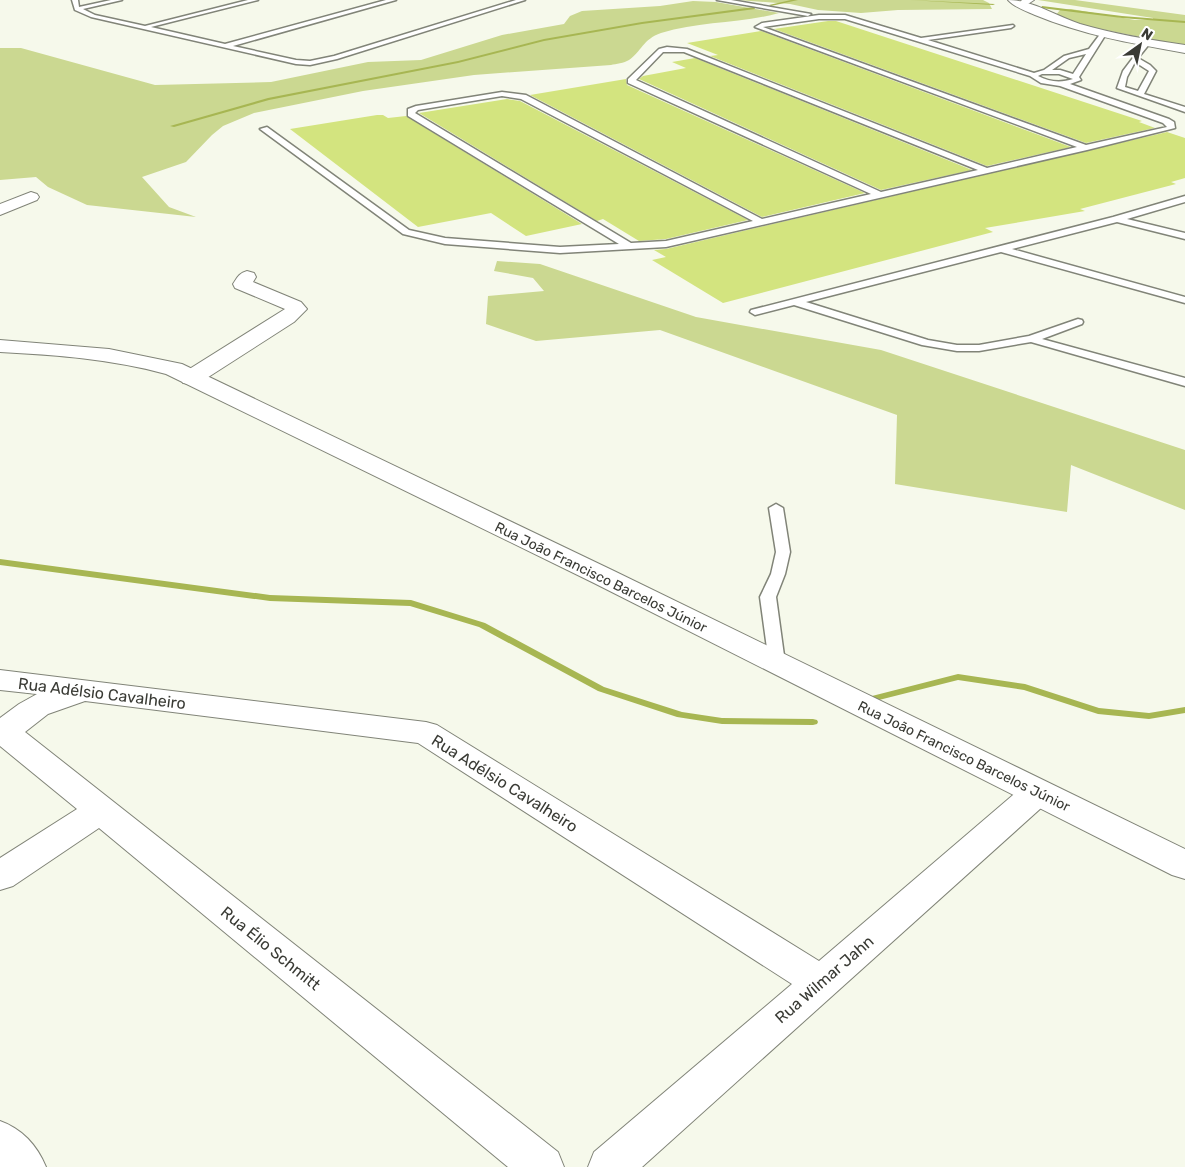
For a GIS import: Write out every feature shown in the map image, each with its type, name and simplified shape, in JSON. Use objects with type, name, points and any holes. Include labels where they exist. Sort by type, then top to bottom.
[{"type":"street","points":[[1021,2],[1064,23],[1103,34],[1185,50]]},
{"type":"street","points":[[0,210],[31,197]]},
{"type":"street","points":[[191,378],[287,318],[297,309],[242,284],[247,277]]},
{"type":"street","name":"Rua João Francisco Barcelos Júnior","points":[[0,346],[88,351],[119,355],[174,369],[604,577],[1185,865]]},
{"type":"street","name":"Rua Adélsio Cavalheiro","points":[[0,680],[426,734],[821,982]]},
{"type":"street","points":[[3,731],[25,713],[49,700],[86,690]]},
{"type":"street","name":"Rua Élio Schmitt","points":[[3,731],[542,1167]]},
{"type":"street","name":"Rua Wilmar Jahn","points":[[610,1167],[1038,792]]},
{"type":"street","points":[[0,876],[101,810]]},
{"type":"street","points":[[0,1141],[24,1167]]},
{"type":"lane","points":[[75,0],[77,9]]},
{"type":"lane","points":[[77,9],[119,0]]},
{"type":"lane","points":[[144,27],[255,0]]},
{"type":"lane","points":[[226,45],[393,0]]},
{"type":"lane","points":[[77,9],[93,16],[296,62],[310,63],[335,58],[522,0]]},
{"type":"lane","points":[[720,0],[794,11],[819,17]]},
{"type":"lane","points":[[264,129],[406,232],[445,241],[560,250],[666,244],[880,196],[1087,148],[1171,128],[1171,124],[1166,121],[1058,83],[1040,80],[1034,75],[845,17],[819,17],[758,27],[1087,148]]},
{"type":"lane","points":[[920,39],[1011,26]]},
{"type":"lane","points":[[1058,83],[1075,82],[1077,80],[1076,77],[1090,51],[1103,34]]},
{"type":"lane","points":[[1147,43],[1134,59],[1121,82],[1121,88],[1182,109]]},
{"type":"lane","points":[[880,196],[631,81],[661,50],[685,50],[988,171]]},
{"type":"lane","points":[[1046,72],[1053,64],[1065,56],[1090,51]]},
{"type":"lane","points":[[1134,59],[1154,71],[1140,95]]},
{"type":"lane","points":[[1034,75],[1046,72],[1076,77]]},
{"type":"lane","points":[[629,246],[411,114],[411,111],[416,108],[502,94],[523,97],[761,222]]},
{"type":"lane","points":[[1145,114],[1182,109]]},
{"type":"lane","points":[[755,312],[1116,219],[1185,199]]},
{"type":"lane","points":[[1116,219],[1185,236]]},
{"type":"lane","points":[[1001,249],[1185,300]]},
{"type":"lane","points":[[795,302],[926,343],[979,348],[1031,339],[1078,322]]},
{"type":"lane","points":[[1031,339],[1185,382]]},
{"type":"lane","points":[[776,508],[783,552],[778,574],[768,598],[776,663]]},
{"type":"green space","points":[[738,0],[983,0],[989,3],[992,9],[898,10],[861,13],[818,10],[790,4]]},
{"type":"green space","points":[[1038,0],[1075,0],[1185,15],[1185,46],[1076,24],[1055,16],[1060,10],[1071,9],[1135,20],[1153,20],[1153,18]]},
{"type":"green space","points":[[693,1],[716,2],[779,13],[764,17],[690,26],[661,33],[646,42],[633,57],[622,63],[474,75],[363,91],[254,113],[223,126],[186,162],[142,177],[169,207],[196,217],[87,205],[48,187],[36,177],[0,180],[0,48],[21,48],[155,85],[271,82],[368,62],[421,60],[502,35],[564,24],[570,16],[582,11],[660,6]]},
{"type":"green space","points":[[497,261],[540,264],[696,317],[881,350],[1185,450],[1185,510],[1071,465],[1067,512],[895,484],[897,415],[660,330],[536,341],[486,324],[488,296],[544,291],[533,278],[494,271]]},
{"type":"building","points":[[836,21],[1142,121],[1139,122],[1155,128],[1086,143],[774,29]]},
{"type":"building","points":[[761,31],[1071,147],[987,166],[710,56],[718,55],[687,43]]},
{"type":"building","points":[[695,58],[972,170],[881,190],[639,79],[643,76],[686,68],[672,62]]},
{"type":"building","points":[[626,79],[627,85],[865,193],[762,217],[530,95]]},
{"type":"building","points":[[507,99],[520,101],[748,220],[666,239],[639,241],[603,219],[597,221],[419,113]]},
{"type":"building","points":[[383,115],[388,118],[406,116],[582,224],[526,236],[491,213],[418,227],[290,129]]},
{"type":"building","points":[[1167,132],[1185,138],[1185,178],[1171,182],[1176,184],[1080,209],[1085,211],[985,228],[993,232],[723,303],[652,260],[666,257],[654,250],[666,249]]},
{"type":"waterway","points":[[771,5],[796,0]]},
{"type":"waterway","points":[[912,0],[993,4]]},
{"type":"waterway","points":[[1042,7],[1122,17],[1185,22]]},
{"type":"waterway","points":[[172,126],[268,99],[458,62],[544,40],[642,23],[754,8]]},
{"type":"waterway","points":[[0,562],[270,598],[411,603],[482,625],[601,689],[681,715],[722,721],[813,722]]},
{"type":"waterway","points":[[875,698],[958,677],[1025,687],[1098,711],[1149,716],[1185,710]]}]
